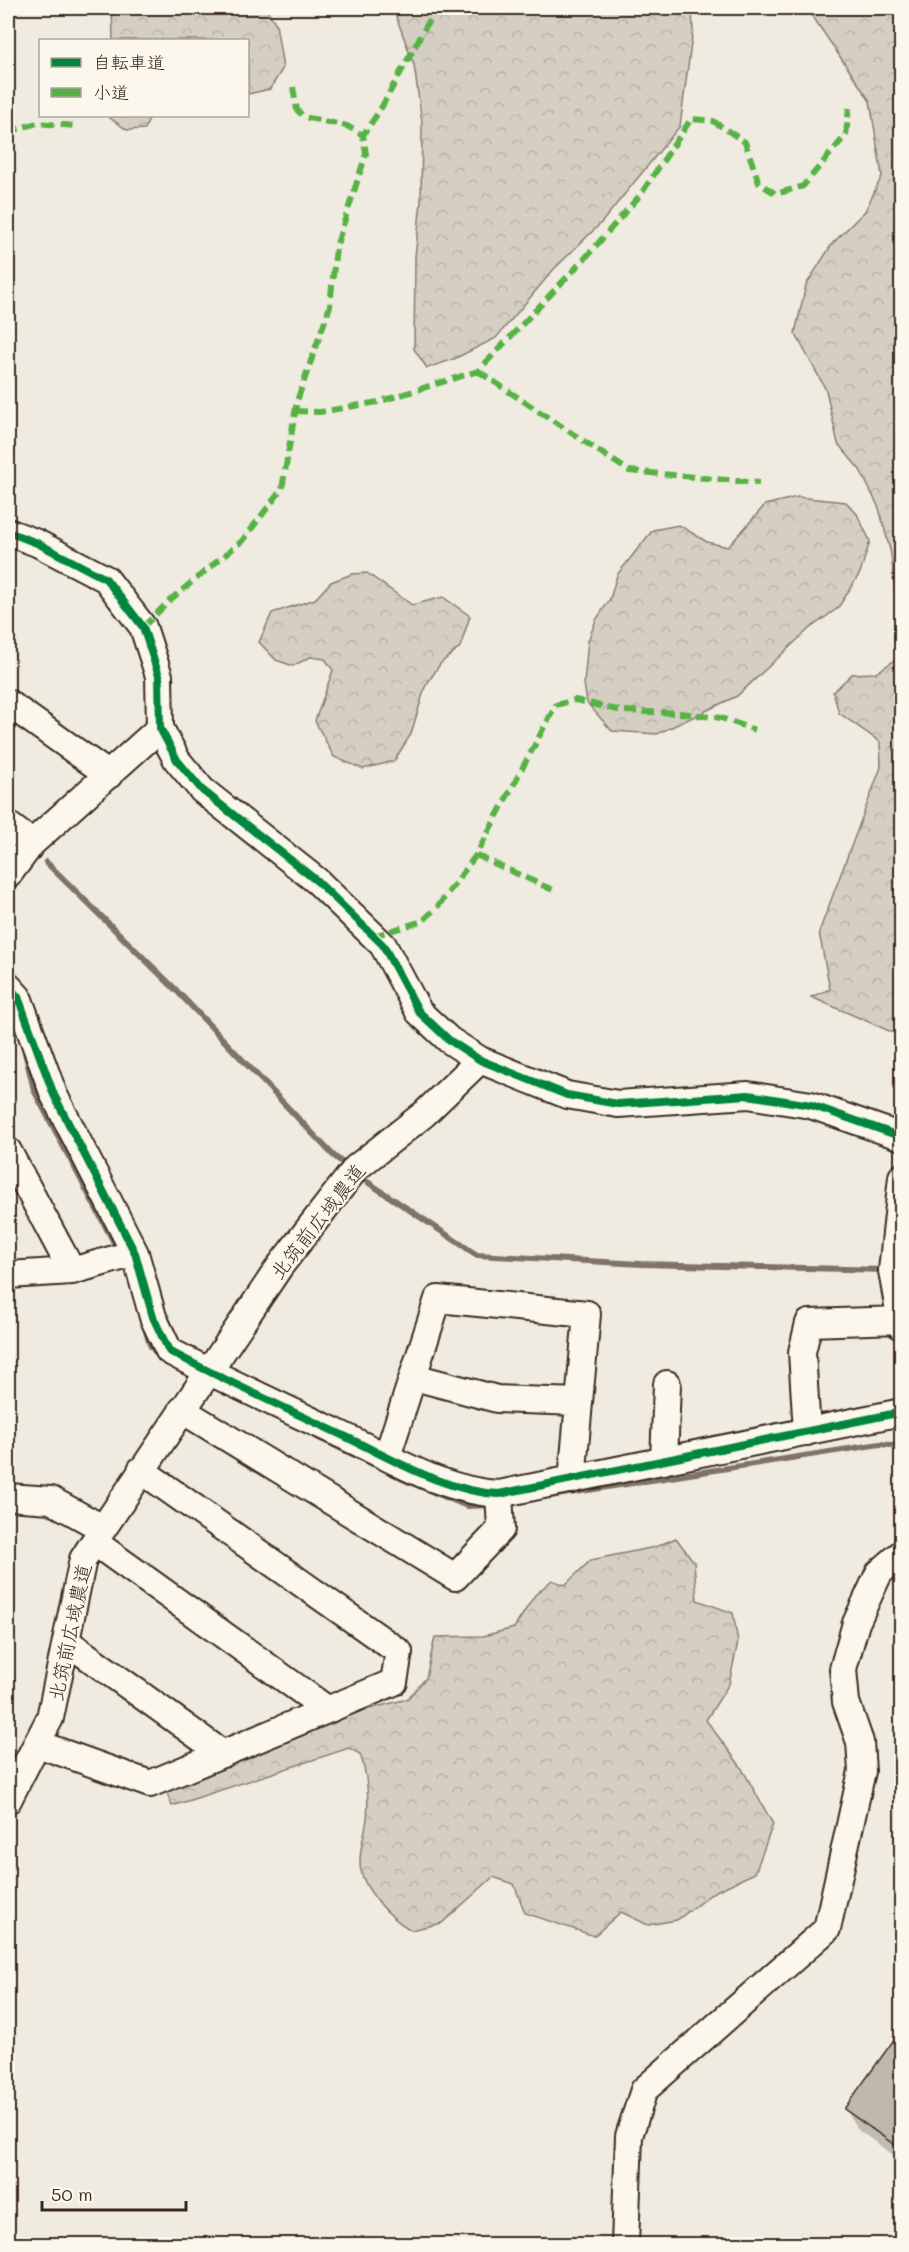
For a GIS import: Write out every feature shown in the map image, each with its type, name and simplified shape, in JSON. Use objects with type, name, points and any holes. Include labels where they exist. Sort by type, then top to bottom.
[{"type":"street","points":[[8,532],[37,543],[106,579],[143,627],[159,676],[160,728],[177,760],[201,790],[317,881],[383,945],[419,1012],[449,1040],[480,1060],[567,1095],[618,1104],[748,1095],[811,1105],[902,1137]]},
{"type":"street","points":[[8,703],[109,775]]},
{"type":"street","points":[[8,875],[32,843],[160,728]]},
{"type":"street","points":[[8,825],[32,843]]},
{"type":"street","points":[[8,986],[18,997],[54,1095],[135,1253],[153,1317],[169,1351],[387,1457],[432,1478],[472,1492],[500,1494],[902,1412]]},
{"type":"street","name":"北筑前広域農道","points":[[12,1784],[38,1744],[50,1718],[83,1559],[98,1535],[280,1266],[356,1168],[424,1114],[480,1060]]},
{"type":"street","points":[[8,1151],[72,1271]]},
{"type":"street","points":[[807,1432],[802,1352],[809,1323],[901,1323],[892,1271],[902,1177]]},
{"type":"street","points":[[8,1275],[72,1271],[135,1253]]},
{"type":"street","points":[[387,1457],[438,1299],[587,1314],[572,1480]]},
{"type":"street","points":[[414,1377],[497,1399],[579,1402]]},
{"type":"street","points":[[664,1461],[667,1384]]},
{"type":"street","points":[[182,1410],[455,1577],[501,1529],[500,1494]]},
{"type":"street","points":[[38,1744],[150,1784],[394,1682],[399,1652],[141,1470]]},
{"type":"street","points":[[8,1497],[51,1500],[328,1710]]},
{"type":"street","points":[[625,2244],[629,2136],[644,2090],[827,1929],[862,1771],[860,1742],[846,1702],[843,1669],[856,1623],[879,1573],[902,1553]]},
{"type":"street","points":[[66,1641],[223,1754]]},
{"type":"green space","points":[[112,8],[266,8],[276,24],[283,68],[270,89],[249,94],[249,39],[113,39]]},
{"type":"green space","points":[[393,8],[692,8],[693,29],[680,126],[602,222],[554,269],[496,338],[454,359],[427,368],[414,349],[415,257],[421,202],[422,123],[414,65]]},
{"type":"green space","points":[[807,8],[901,8],[901,1036],[811,997],[830,989],[819,932],[881,767],[880,742],[839,713],[833,692],[852,674],[876,673],[899,657],[900,640],[891,554],[879,508],[860,470],[838,444],[826,390],[795,333],[806,285],[832,244],[865,211],[882,176],[870,101]]},
{"type":"green space","points":[[150,117],[145,129],[127,130],[110,118]]},
{"type":"green space","points":[[797,497],[846,502],[857,514],[870,541],[860,573],[838,608],[809,629],[737,696],[657,734],[612,731],[587,703],[584,683],[588,641],[596,620],[610,599],[617,575],[653,530],[679,525],[707,542],[728,547],[765,505]]},
{"type":"green space","points":[[367,573],[412,605],[443,597],[470,616],[460,647],[440,664],[425,687],[411,734],[394,761],[363,769],[334,757],[315,721],[333,670],[325,659],[310,657],[293,666],[276,660],[259,642],[272,613],[315,599],[331,582],[352,574]]},
{"type":"green space","points":[[676,1538],[694,1562],[697,1600],[733,1613],[738,1642],[729,1684],[706,1720],[741,1767],[773,1824],[755,1873],[714,1892],[677,1920],[648,1925],[621,1912],[594,1936],[525,1913],[514,1884],[493,1877],[442,1923],[411,1930],[394,1918],[377,1901],[361,1871],[360,1856],[368,1811],[367,1786],[360,1754],[349,1748],[172,1806],[164,1785],[316,1723],[407,1699],[426,1678],[435,1637],[483,1636],[514,1628],[535,1595],[552,1580],[565,1585],[591,1560],[655,1547]]},
{"type":"building","points":[[898,2034],[902,2037],[902,2150],[844,2109]]},
{"type":"waterway","points":[[46,862],[176,990],[333,1155],[349,1168]]},
{"type":"waterway","points":[[24,1048],[34,1090],[118,1250]]},
{"type":"waterway","points":[[357,1175],[477,1255],[641,1264],[886,1270]]},
{"type":"waterway","points":[[145,1328],[150,1345],[160,1358]]},
{"type":"waterway","points":[[317,1437],[375,1465]]},
{"type":"waterway","points":[[550,1496],[880,1444],[902,1446]]},
{"type":"waterway","points":[[400,1478],[467,1506],[492,1505]]},
{"type":"marked path","points":[[143,627],[170,600],[242,541],[282,489],[297,401],[330,306],[336,247],[366,154],[363,135],[380,110],[436,8]]},
{"type":"marked path","points":[[293,87],[297,110],[304,117],[347,126],[363,135]]},
{"type":"marked path","points":[[295,411],[320,412],[378,402],[478,371],[587,256],[641,194],[691,119],[713,121],[745,142],[759,183],[776,194],[803,186],[846,135],[849,108]]},
{"type":"marked path","points":[[8,132],[37,123],[75,126]]},
{"type":"marked path","points":[[478,371],[629,471],[759,483]]},
{"type":"marked path","points":[[373,936],[423,921],[439,905],[476,855],[556,705],[575,700],[622,711],[680,713],[721,718],[755,730]]},
{"type":"marked path","points":[[476,855],[555,891]]},
{"type":"cycle path","points":[[8,532],[37,543],[106,579],[143,627],[159,676],[160,728],[177,760],[202,790],[317,881],[383,945],[419,1012],[449,1040],[480,1060],[567,1095],[618,1104],[748,1095],[811,1105],[902,1137]]},
{"type":"cycle path","points":[[8,986],[18,997],[54,1095],[135,1253],[153,1317],[169,1351],[233,1384],[438,1480],[478,1492],[499,1494],[902,1412]]}]
